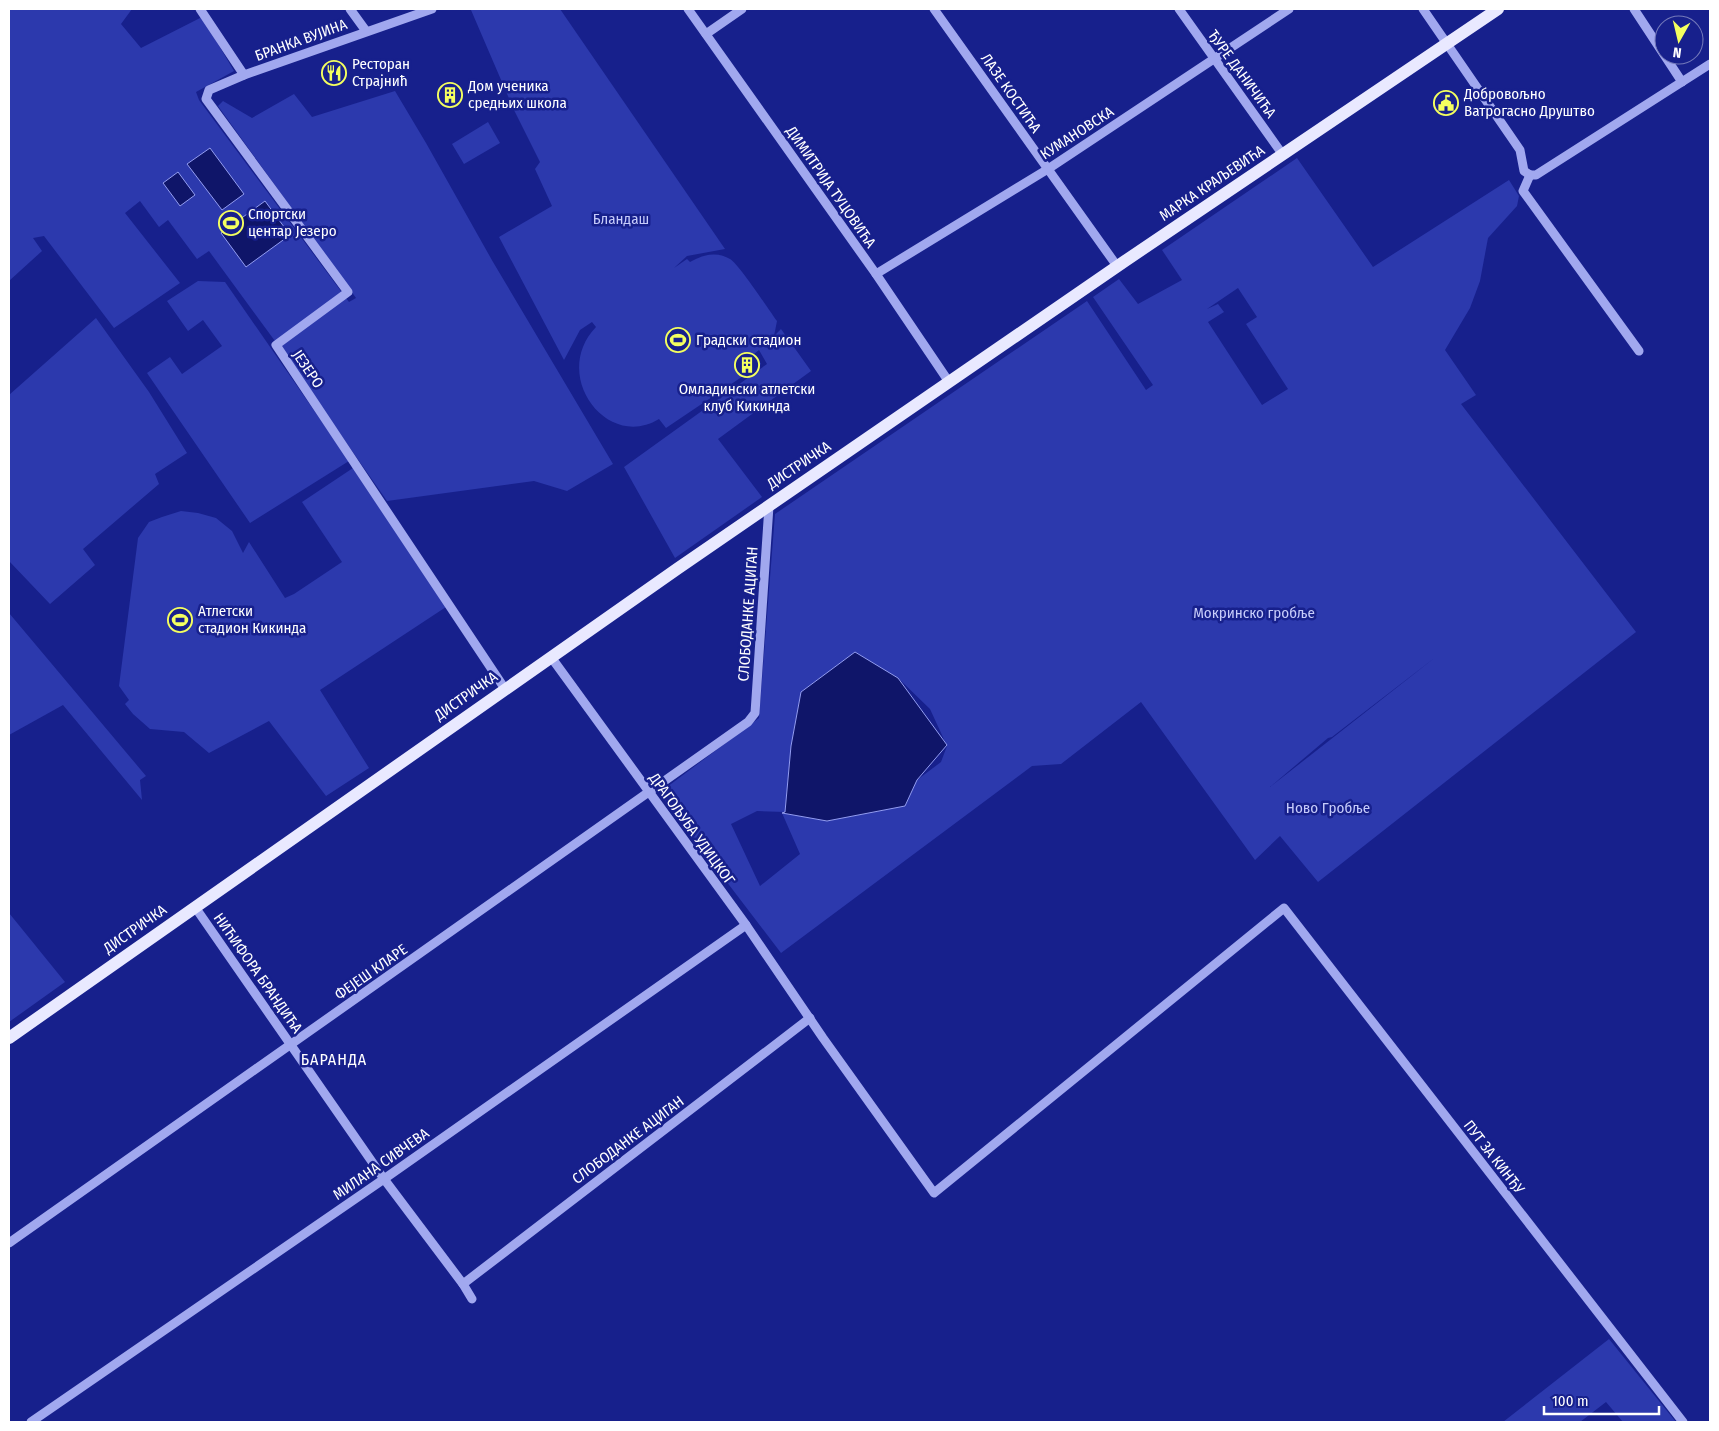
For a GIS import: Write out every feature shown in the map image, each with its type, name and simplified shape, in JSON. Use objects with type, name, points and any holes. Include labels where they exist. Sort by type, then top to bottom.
[{"type":"main road","name":"МАРКА КРАЉЕВИЋА","points":[[948,383],[1117,266],[1498,9]]},
{"type":"main road","name":"ДИСТРИЧКА","points":[[9,1038],[505,688],[948,383]]},
{"type":"street","points":[[200,9],[244,75]]},
{"type":"street","points":[[350,9],[366,32]]},
{"type":"street","name":"БРАНКА ВУЈИНА","points":[[209,90],[244,75],[432,9]]},
{"type":"street","name":"ДИМИТРИЈА ТУЦОВИЋА","points":[[688,9],[876,274],[948,383]]},
{"type":"street","points":[[706,34],[742,9]]},
{"type":"street","name":"ЛАЗЕ КОСТИЋА","points":[[934,9],[1117,266]]},
{"type":"street","name":"ЂУРЕ ДАНИЧИЋА","points":[[1179,9],[1283,155]]},
{"type":"street","name":"КУМАНОВСКА","points":[[876,274],[1048,169],[1289,9]]},
{"type":"street","points":[[1423,9],[1520,150],[1524,171],[1530,175],[1536,175],[1710,64]]},
{"type":"street","points":[[1634,9],[1682,82]]},
{"type":"street","name":"ЈЕЗЕРО","points":[[209,90],[206,99],[348,292],[276,345],[505,688]]},
{"type":"street","points":[[1530,175],[1523,192],[1639,351]]},
{"type":"street","name":"СЛОБОДАНКЕ АЦИГАН","points":[[748,722],[755,713],[768,506]]},
{"type":"street","name":"ДРАГОЉУБА УДИЦКОГ","points":[[551,657],[746,925],[934,1193],[1284,908]]},
{"type":"street","name":"ФЕЈЕШ КЛАРЕ","points":[[9,1244],[748,722]]},
{"type":"street","name":"НИЋИФОРА БРАНДИЋА","points":[[195,908],[384,1179],[472,1300]]},
{"type":"street","name":"ПУТ ЗА КИНЂУ","points":[[1284,908],[1683,1422]]},
{"type":"street","name":"МИЛАНА СИВЧЕВА","points":[[31,1422],[384,1179],[746,925]]},
{"type":"street","name":"СЛОБОДАНКЕ АЦИГАН","points":[[462,1284],[810,1018]]},
{"type":"green space","points":[[9,9],[132,9],[121,24],[141,48],[202,17],[234,71],[196,92],[199,100],[349,302],[356,298],[218,106],[223,101],[252,118],[294,94],[312,117],[395,91],[493,262],[613,464],[567,491],[534,481],[387,501],[283,352],[209,251],[197,259],[168,220],[159,227],[140,201],[125,213],[180,283],[114,328],[44,236],[33,238],[42,251],[9,281]]},
{"type":"green space","name":"Бландаш","points":[[560,9],[725,249],[687,256],[674,268],[687,259],[690,262],[710,255],[720,255],[734,262],[777,321],[774,336],[781,329],[811,371],[718,439],[762,497],[675,558],[624,467],[767,364],[759,350],[754,354],[761,364],[666,428],[659,419],[639,426],[621,425],[604,417],[591,403],[582,386],[579,366],[583,346],[596,327],[592,322],[580,330],[564,360],[499,237],[552,206],[535,169],[540,162],[514,110],[471,10]]},
{"type":"green space","points":[[488,122],[500,143],[464,164],[452,144]]},
{"type":"green space","points":[[1297,158],[1373,267],[1509,180],[1519,196],[1517,206],[1488,238],[1480,281],[1470,308],[1445,350],[1476,395],[1461,404],[1636,632],[1318,882],[1280,836],[1255,860],[1141,702],[1061,764],[1032,766],[781,953],[659,793],[759,718],[775,514],[1087,301],[1146,390],[1153,385],[1093,297],[1119,279],[1138,304],[1182,280],[1162,250]],"holes":[[[1238,288],[1257,317],[1246,324],[1288,389],[1262,405],[1208,322],[1224,312],[1218,304],[1207,309]],[[855,652],[898,678],[930,709],[947,746],[941,762],[917,780],[905,806],[827,821],[782,813],[800,854],[760,886],[731,824],[757,811],[785,812],[791,746],[801,692]],[[1437,656],[1270,787],[1328,738],[1332,737]]]},
{"type":"green space","points":[[198,281],[225,282],[349,461],[250,523],[147,373],[170,357],[182,374],[222,346],[203,320],[188,331],[167,301]]},
{"type":"green space","points":[[96,318],[149,392],[187,453],[155,474],[159,484],[83,549],[95,565],[50,604],[9,561],[9,395]]},
{"type":"green space","points":[[353,468],[446,607],[320,690],[369,768],[326,796],[269,721],[209,753],[184,732],[150,729],[125,704],[129,700],[119,686],[138,538],[149,522],[181,511],[216,518],[232,531],[243,553],[249,542],[285,598],[342,562],[302,502]]},
{"type":"green space","points":[[9,613],[146,776],[140,780],[142,800],[63,705],[9,735]]},
{"type":"green space","points":[[9,913],[65,982],[9,1022]]},
{"type":"green space","points":[[1609,1339],[1676,1422],[1623,1422],[1606,1402],[1580,1422],[1503,1422]]},
{"type":"shaded area","points":[[210,148],[244,194],[222,210],[187,164]]},
{"type":"shaded area","points":[[178,172],[195,195],[180,206],[163,183]]},
{"type":"shaded area","points":[[265,201],[290,235],[246,267],[221,233]]},
{"type":"shaded area","points":[[855,652],[898,678],[947,745],[917,780],[905,806],[827,821],[782,813],[785,812],[791,746],[801,692]]},
{"type":"place","name":"Ресторан Страјнић","points":[[334,73]]},
{"type":"place","name":"Дом ученика средњих школа","points":[[450,95]]},
{"type":"place","name":"Добровољно Ватрогасно Друштво","points":[[1446,103]]},
{"type":"place","name":"Спортски центар Језеро","points":[[231,223]]},
{"type":"place","name":"Градски стадион","points":[[678,340]]},
{"type":"place","name":"Омладински атлетски клуб Кикинда","points":[[747,365]]},
{"type":"place","name":"Атлетски стадион Кикинда","points":[[180,620]]},
{"type":"district","name":"БАРАНДА","points":[[334,1059]]},
{"type":"park label","name":"Мокринско гробље","points":[[1254,613]]},
{"type":"park label","name":"Ново Гробље","points":[[1328,808]]}]
